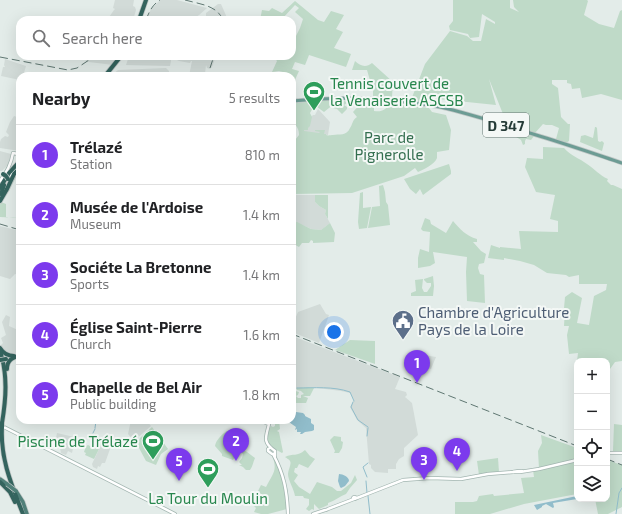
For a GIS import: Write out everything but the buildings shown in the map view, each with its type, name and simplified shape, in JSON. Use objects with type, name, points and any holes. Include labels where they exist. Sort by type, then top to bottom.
[{"type":"highway","points":[[142,16],[146,0]]},
{"type":"highway","points":[[109,72],[118,60]]},
{"type":"highway","points":[[0,181],[16,164]]},
{"type":"highway","points":[[0,186],[10,171]]},
{"type":"highway","points":[[1,195],[4,182],[10,171]]},
{"type":"highway","points":[[0,201],[16,172]]},
{"type":"highway","points":[[2,174],[7,176],[9,182],[6,191]]},
{"type":"highway","points":[[0,348],[8,356],[16,355]]},
{"type":"highway","points":[[0,351],[6,376],[5,397]]},
{"type":"highway","points":[[0,358],[5,359],[16,356]]},
{"type":"highway","points":[[0,434],[5,397],[7,364],[11,358],[16,356]]},
{"type":"highway","points":[[0,358],[4,375],[5,397]]},
{"type":"highway","points":[[0,358],[2,365],[0,369]]},
{"type":"highway","points":[[0,372],[4,376],[5,397]]},
{"type":"highway","points":[[1,425],[1,450],[21,514]]},
{"type":"highway","points":[[0,445],[3,466],[21,514]]},
{"type":"highway","points":[[0,480],[12,495],[21,514]]},
{"type":"highway","points":[[0,480],[16,491],[28,514]]},
{"type":"main road","name":"D 347","points":[[296,102],[339,98],[382,100],[441,108],[469,114],[622,163]]},
{"type":"main road","points":[[0,181],[10,167],[13,153],[16,154]]},
{"type":"main road","points":[[1,195],[8,178],[16,170]]},
{"type":"main road","points":[[265,424],[267,426],[265,440],[269,448],[268,452],[274,453],[286,488],[288,514]]},
{"type":"main road","points":[[1,425],[176,514]]},
{"type":"main road","points":[[610,453],[622,453]]},
{"type":"main road","points":[[314,514],[400,481],[430,478],[459,479],[539,469],[574,461]]},
{"type":"shaded area","points":[[115,0],[134,0],[133,6],[136,10],[134,16],[110,16],[115,9],[113,8]]},
{"type":"shaded area","points":[[160,0],[177,0],[207,8],[197,16],[148,16],[151,9]]},
{"type":"shaded area","points":[[218,4],[221,4],[226,16],[206,16],[206,13]]},
{"type":"shaded area","points":[[5,59],[26,66],[24,72],[16,72],[16,79],[1,76],[3,67],[5,67]]},
{"type":"shaded area","points":[[85,60],[116,60],[113,65]]},
{"type":"shaded area","points":[[128,60],[171,60],[170,66],[126,65]]},
{"type":"shaded area","points":[[177,60],[215,60],[210,69],[207,68],[206,65],[205,72],[190,72],[192,61],[190,63]]},
{"type":"shaded area","points":[[166,68],[169,72],[116,72],[118,70]]},
{"type":"shaded area","points":[[318,109],[330,122],[328,135],[303,133],[303,130],[308,122],[313,115],[315,115]]},
{"type":"shaded area","points":[[14,116],[16,117],[16,150],[0,148],[1,139],[5,136],[8,137],[9,135],[6,132]]},
{"type":"shaded area","points":[[0,151],[11,154],[8,165],[2,171],[0,171]]},
{"type":"shaded area","points":[[296,195],[315,195],[315,202],[326,210],[325,214],[330,223],[321,230],[311,229],[296,224]]},
{"type":"shaded area","points":[[0,226],[16,230],[16,274],[10,279],[0,276]]},
{"type":"shaded area","points":[[320,304],[326,314],[329,315],[319,343],[296,334],[296,317],[298,312]]},
{"type":"shaded area","points":[[6,315],[10,317],[9,326],[16,329],[16,353],[9,355],[5,352],[1,345],[3,343],[1,338],[6,335],[2,322]]},
{"type":"shaded area","points":[[296,338],[400,377],[395,389],[406,392],[407,395],[405,397],[412,403],[418,435],[404,448],[404,456],[399,459],[396,464],[396,469],[388,469],[388,473],[375,472],[371,468],[371,465],[369,464],[366,428],[357,420],[350,407],[354,400],[350,393],[309,387],[296,388]]},
{"type":"shaded area","points":[[424,355],[436,357],[431,369],[424,367]]},
{"type":"shaded area","points":[[130,424],[149,424],[151,426],[134,441],[128,434]]},
{"type":"shaded area","points":[[57,433],[74,437],[77,443],[74,444],[72,453],[68,451],[66,455],[61,453],[60,448],[57,449],[54,447]]},
{"type":"shaded area","points":[[101,445],[110,449],[105,463],[102,463],[100,467],[98,466],[97,469],[93,467],[92,464]]},
{"type":"green space","points":[[453,0],[510,0],[510,8],[519,12],[514,7],[513,0],[587,0],[584,15],[599,24],[614,28],[620,11],[622,10],[622,100],[601,94],[582,98],[580,88],[572,89],[571,84],[567,83],[567,80],[552,80],[552,84],[558,88],[561,117],[568,124],[570,124],[569,141],[566,143],[556,139],[559,128],[552,125],[543,124],[535,133],[507,124],[489,79],[496,105],[438,99],[438,105],[416,101],[373,97],[373,91],[367,70],[352,70],[355,61],[363,66],[368,66],[372,63],[393,82],[392,97],[411,100],[425,64],[450,31],[467,36],[473,41],[481,41],[486,19],[495,24],[495,22],[482,14],[479,37],[470,38],[468,34],[450,30],[449,26],[453,21]]},
{"type":"green space","points":[[295,1],[318,20],[324,22],[331,11],[344,15],[336,29],[343,32],[334,48],[351,54],[346,67],[309,55],[305,65],[295,62],[292,69],[299,71],[296,78],[296,72],[272,72],[276,60],[296,60],[296,36],[303,19],[295,12],[299,8],[295,5],[285,16],[261,16],[262,10],[269,11],[272,8],[282,13]]},
{"type":"green space","points":[[322,100],[338,100],[324,112],[317,107]]},
{"type":"green space","points":[[345,101],[347,103],[344,105],[347,109],[342,114],[337,109],[333,108],[340,102]]},
{"type":"green space","name":"Parc de Pignerolle","points":[[363,101],[374,101],[374,111],[383,110],[391,104],[429,108],[432,112],[446,115],[451,130],[449,150],[437,152],[436,160],[418,172],[415,168],[404,176],[352,193],[296,194],[296,139],[299,135],[299,131],[296,126],[296,103],[307,102],[314,106],[310,113],[312,117],[310,126],[308,130],[304,131],[319,133],[320,132],[315,130],[325,130],[324,134],[326,135],[343,134],[349,131],[354,119],[357,117],[353,112]]},
{"type":"green space","points":[[595,127],[597,128],[598,141],[602,141],[604,143],[602,151],[580,142],[581,136],[585,135],[593,138]]},
{"type":"green space","points":[[510,128],[534,136],[531,140],[526,139],[525,144],[523,145],[521,140],[513,135]]},
{"type":"green space","points":[[543,147],[564,148],[569,153],[608,179],[607,181],[611,185],[622,189],[622,361],[615,362],[610,369],[610,358],[577,358],[578,353],[569,354],[567,335],[569,326],[564,326],[565,297],[572,292],[582,298],[577,323],[589,325],[594,296],[606,290],[607,284],[579,284],[579,275],[569,277],[566,275],[547,273],[534,265],[520,261],[504,258],[504,260],[488,258],[491,245],[500,248],[521,249],[519,231],[558,232],[558,221],[550,219],[555,195],[536,192],[525,167],[527,158],[543,159]]},
{"type":"green space","points":[[449,164],[451,174],[423,195],[420,189],[416,194],[410,189],[404,179]]},
{"type":"green space","points":[[16,174],[16,177],[9,191],[1,202],[6,204],[6,217],[0,217],[0,201]]},
{"type":"green space","points":[[383,185],[386,202],[388,205],[390,225],[368,228],[372,207],[380,206],[379,186]]},
{"type":"green space","points":[[363,192],[363,208],[371,207],[367,228],[359,229],[360,193]]},
{"type":"green space","points":[[315,195],[328,195],[328,219],[325,214],[326,210],[315,202]]},
{"type":"green space","points":[[425,218],[430,220],[431,224],[446,233],[453,221],[466,234],[477,239],[477,242],[473,242],[486,254],[484,263],[479,264],[478,268],[480,274],[484,275],[485,303],[467,301],[467,257],[433,252],[435,263],[430,266],[418,268],[420,249],[429,252],[430,232],[423,231],[421,229]]},
{"type":"green space","points":[[296,222],[311,229],[321,230],[330,223],[335,233],[334,242],[313,243],[311,240],[309,243],[302,243],[299,247],[296,245]]},
{"type":"green space","points":[[433,276],[433,296],[411,296],[411,293],[416,291],[415,280],[423,279],[422,288],[424,292],[427,292],[431,286],[431,283],[427,283],[424,279]]},
{"type":"green space","points":[[350,340],[375,341],[375,364],[335,350]]},
{"type":"green space","points":[[296,388],[314,388],[310,396],[303,396],[308,398],[306,403],[296,403],[296,396],[301,398],[301,395],[304,394]]},
{"type":"green space","points":[[275,424],[279,424],[280,429],[277,431],[279,432],[282,453],[269,446],[269,431],[271,426],[275,426]]},
{"type":"green space","points":[[614,424],[622,425],[622,452],[613,451]]},
{"type":"green space","points":[[152,427],[168,449],[161,454],[156,465],[146,461],[139,446],[137,446],[140,438]]},
{"type":"green space","points":[[227,431],[229,433],[227,436],[228,437],[231,438],[233,436],[235,438],[233,443],[235,447],[247,452],[255,458],[250,470],[246,470],[239,465],[242,465],[239,462],[243,454],[239,450],[233,460],[222,456],[215,446],[220,437]]},
{"type":"green space","points":[[541,435],[574,447],[574,495],[524,504],[490,514],[455,514],[455,502],[473,502],[477,501],[479,496],[493,494],[494,496],[524,493],[521,478],[534,477],[533,470],[539,469],[538,451],[542,443]]},
{"type":"green space","points":[[334,436],[341,437],[341,441],[343,442],[339,453],[334,453],[335,451],[330,440]]},
{"type":"green space","points":[[103,437],[113,439],[110,449],[101,445],[94,459],[85,455],[86,453],[84,452],[86,446],[90,446],[93,442],[99,445]]},
{"type":"green space","points":[[305,450],[315,459],[308,468],[299,464],[297,468],[295,468],[294,472],[298,475],[294,481],[299,487],[310,494],[317,482],[332,487],[337,491],[341,491],[351,483],[355,475],[357,480],[346,494],[319,509],[314,504],[314,510],[312,509],[309,511],[306,509],[309,505],[309,499],[304,498],[303,496],[295,496],[288,476],[290,462],[285,457]]},
{"type":"green space","points":[[272,455],[284,481],[287,509],[268,514],[261,514],[254,512],[256,508],[254,506],[259,503],[261,499],[262,495],[258,491],[261,485],[266,487],[274,472],[275,465]]},
{"type":"green space","points":[[498,458],[499,472],[479,475],[477,461]]},
{"type":"green space","points":[[610,461],[622,465],[622,507],[608,514],[598,514],[596,502],[610,502]]},
{"type":"water","points":[[296,412],[303,413],[311,419],[311,423],[314,425],[314,430],[300,434],[301,432],[297,432],[297,429],[295,430],[296,427],[292,424],[296,424]]},
{"type":"water","points":[[339,474],[346,476],[349,481],[341,488],[338,481]]},
{"type":"water","points":[[574,497],[574,500],[553,503],[553,508],[546,504],[537,510],[534,505]]},
{"type":"waterway","points":[[297,388],[344,390],[350,392],[354,401]]},
{"type":"waterway","points":[[353,402],[351,407],[358,420],[368,427]]},
{"type":"waterway","points":[[95,428],[96,424]]},
{"type":"waterway","points":[[367,436],[368,428]]},
{"type":"waterway","points":[[93,433],[95,429]]},
{"type":"waterway","points":[[367,477],[363,467],[368,463]]},
{"type":"waterway","points":[[366,481],[367,493]]},
{"type":"waterway","points":[[616,514],[619,493],[622,488]]},
{"type":"waterway","points":[[368,496],[370,514]]},
{"type":"railway","points":[[148,16],[153,6],[160,0]]},
{"type":"railway","points":[[185,0],[212,8],[221,16]]},
{"type":"railway","points":[[0,57],[68,70],[77,68],[89,60]]},
{"type":"railway","points":[[210,68],[213,60]]},
{"type":"railway","points":[[0,224],[16,229]]},
{"type":"railway","points":[[296,336],[574,445]]},
{"type":"railway","points":[[610,460],[622,465]]},
{"type":"place","name":"Tennis couvert de la Venaiserie ASCSB","points":[[314,112]]},
{"type":"place","name":"Chambre d'Agriculture Pays de la Loire","points":[[403,340]]},
{"type":"place","name":"Trélazé","points":[[417,383]]},
{"type":"place","name":"Piscine de Trélazé","points":[[153,460]]},
{"type":"place","name":"Musée de l'Ardoise","points":[[236,461]]},
{"type":"place","name":"Église Saint-Pierre","points":[[457,471]]},
{"type":"place","name":"Sociéte La Bretonne","points":[[424,480]]},
{"type":"place","name":"Chapelle de Bel Air","points":[[179,481]]},
{"type":"place","name":"La Tour du Moulin","points":[[208,488]]}]
